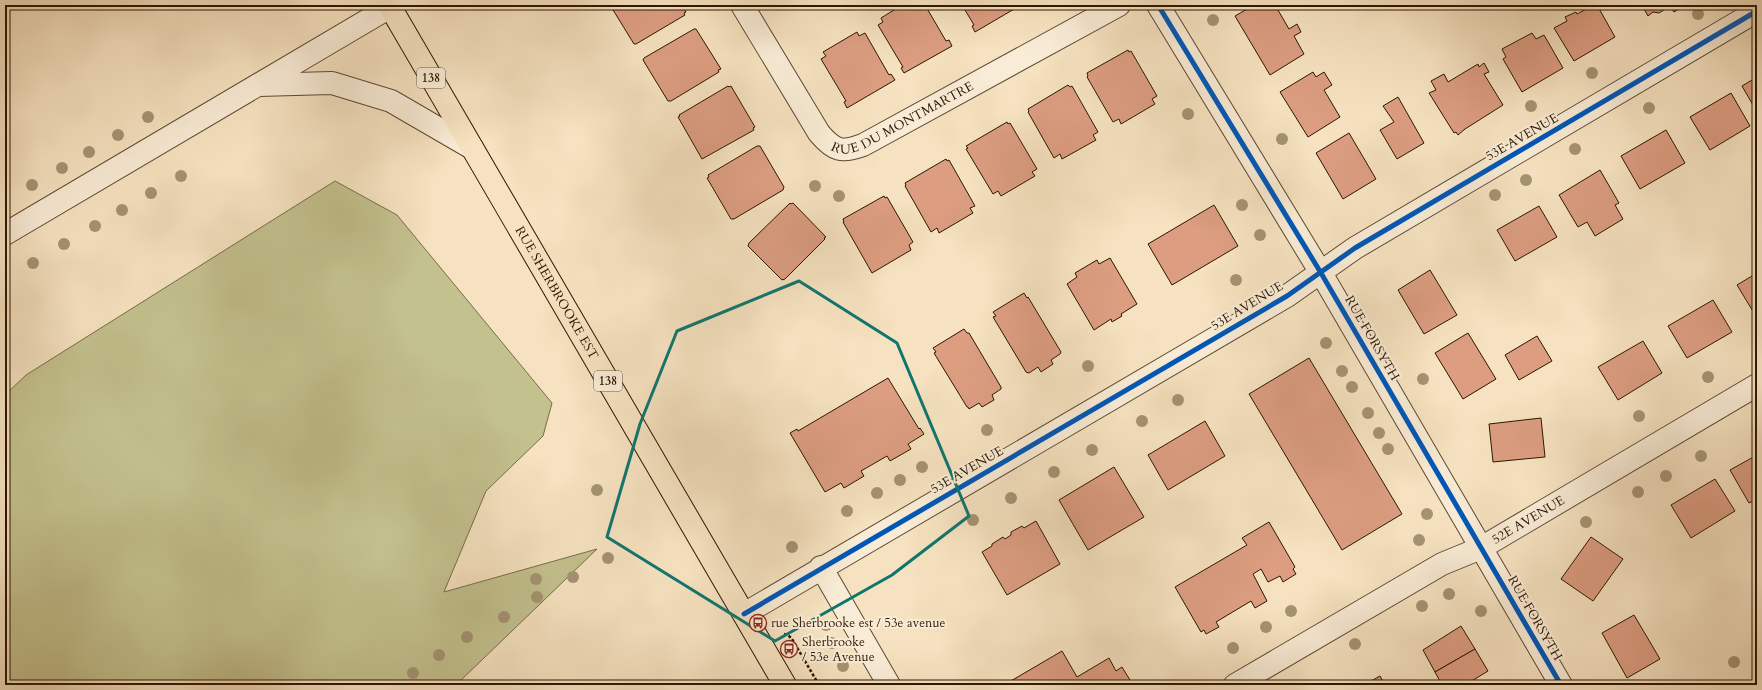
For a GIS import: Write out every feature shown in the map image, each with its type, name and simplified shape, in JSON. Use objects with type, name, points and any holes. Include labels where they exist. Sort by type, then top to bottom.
[{"type":"main road","name":"RUE SHERBROOKE EST","points":[[390,6],[785,685]]},
{"type":"street","name":"RUE DU MONTMARTRE","points":[[742,5],[820,133],[829,144],[840,150],[852,149],[863,144],[1120,5]]},
{"type":"street","name":"RUE FORSYTH","points":[[1158,5],[1321,273],[1561,685]]},
{"type":"street","points":[[5,234],[390,6]]},
{"type":"street","name":"53E AVENUE","points":[[744,614],[1287,296],[1355,248],[1757,11]]},
{"type":"street","points":[[255,86],[332,83],[392,101],[472,148]]},
{"type":"street","name":"52E AVENUE","points":[[1235,685],[1442,564],[1481,548],[1757,385]]},
{"type":"street","points":[[822,567],[889,685]]},
{"type":"path","points":[[782,633],[788,635],[792,639],[819,685]]},
{"type":"highlighted area","points":[[799,281],[897,343],[969,516],[892,575],[775,641],[607,537],[640,424],[677,331]]},
{"type":"shaded area","points":[[335,181],[397,215],[552,403],[543,436],[486,491],[444,592],[597,549],[456,685],[5,685],[5,395],[26,375]]},
{"type":"building","points":[[610,5],[682,5],[686,12],[684,13],[685,15],[634,44]]},
{"type":"building","points":[[902,5],[925,5],[946,41],[949,40],[952,46],[904,73],[901,68],[903,67],[878,25],[883,22],[881,18]]},
{"type":"building","points":[[962,5],[1021,5],[975,32],[972,26],[974,25]]},
{"type":"building","points":[[1254,5],[1275,5],[1289,29],[1297,24],[1301,32],[1294,36],[1304,54],[1270,75],[1235,16]]},
{"type":"building","points":[[1594,5],[1597,5],[1615,37],[1574,61],[1554,28],[1567,21],[1565,17],[1576,12],[1577,14]]},
{"type":"building","points":[[1642,5],[1685,5],[1674,12],[1670,6],[1659,13],[1653,12],[1648,16]]},
{"type":"building","points":[[696,29],[721,69],[718,70],[719,72],[671,101],[668,101],[643,60]]},
{"type":"building","points":[[857,32],[859,36],[865,33],[889,75],[891,74],[895,80],[847,108],[844,102],[846,101],[821,59],[826,56],[823,52]]},
{"type":"building","points":[[1532,33],[1536,39],[1544,35],[1563,68],[1522,92],[1503,59],[1506,57],[1502,49]]},
{"type":"building","points":[[1128,50],[1129,52],[1131,51],[1157,96],[1152,99],[1155,104],[1121,124],[1119,119],[1113,122],[1087,77],[1087,73]]},
{"type":"building","points":[[1484,63],[1489,72],[1484,74],[1503,105],[1458,135],[1456,132],[1454,133],[1429,93],[1436,90],[1431,81],[1444,74],[1448,82],[1478,64],[1479,67]]},
{"type":"building","points":[[1313,72],[1316,77],[1324,72],[1332,85],[1324,90],[1340,117],[1308,137],[1280,92]]},
{"type":"building","points":[[1757,77],[1757,112],[1742,86]]},
{"type":"building","points":[[1068,85],[1070,87],[1072,86],[1098,132],[1093,135],[1096,140],[1062,159],[1060,154],[1054,158],[1028,112],[1028,109]]},
{"type":"building","points":[[728,86],[731,86],[755,127],[753,128],[754,130],[702,159],[678,117]]},
{"type":"building","points":[[1731,93],[1750,126],[1710,150],[1690,117]]},
{"type":"building","points":[[1398,97],[1424,143],[1397,159],[1380,130],[1394,122],[1383,106]]},
{"type":"building","points":[[1007,122],[1008,124],[1010,123],[1037,169],[1032,172],[1035,176],[1001,196],[998,191],[993,194],[966,149],[968,148],[966,146]]},
{"type":"building","points":[[1666,130],[1685,163],[1640,189],[1621,156]]},
{"type":"building","points":[[1349,133],[1376,179],[1343,199],[1316,153]]},
{"type":"building","points":[[757,146],[760,146],[784,187],[783,190],[734,219],[731,219],[707,178],[709,177],[708,175]]},
{"type":"building","points":[[946,159],[947,161],[949,160],[975,206],[970,208],[973,213],[939,233],[937,228],[931,232],[905,186],[905,183]]},
{"type":"building","points":[[1600,170],[1619,203],[1615,205],[1623,219],[1595,236],[1587,222],[1578,227],[1559,195]]},
{"type":"building","points":[[884,196],[885,198],[887,197],[913,242],[909,245],[911,250],[872,273],[843,222],[843,219]]},
{"type":"building","points":[[790,203],[793,203],[826,237],[785,279],[782,280],[748,246],[749,243]]},
{"type":"building","points":[[1214,205],[1238,246],[1172,285],[1148,244]]},
{"type":"building","points":[[1539,206],[1557,237],[1515,261],[1497,230]]},
{"type":"building","points":[[1110,258],[1137,304],[1121,314],[1122,316],[1112,322],[1111,319],[1094,330],[1067,284],[1077,277],[1075,273],[1097,260],[1099,264]]},
{"type":"building","points":[[1430,270],[1457,315],[1424,334],[1398,290]]},
{"type":"building","points":[[1757,273],[1757,318],[1737,285]]},
{"type":"building","points":[[1024,293],[1027,298],[1028,297],[1061,352],[1051,360],[1053,364],[1041,372],[1038,367],[1029,373],[1026,372],[993,317],[996,316],[993,312]]},
{"type":"building","points":[[1713,300],[1732,332],[1687,358],[1668,326]]},
{"type":"building","points":[[964,329],[967,333],[969,333],[1001,387],[1001,389],[992,395],[994,400],[982,407],[979,403],[969,409],[934,353],[936,352],[933,348]]},
{"type":"building","points":[[1468,333],[1496,379],[1463,399],[1435,353]]},
{"type":"building","points":[[1537,336],[1552,361],[1519,380],[1505,355]]},
{"type":"building","points":[[1643,341],[1662,373],[1618,400],[1598,367]]},
{"type":"building","points":[[1309,358],[1402,514],[1342,550],[1249,394]]},
{"type":"building","points":[[888,378],[919,429],[920,428],[924,434],[908,444],[911,449],[890,461],[887,456],[861,471],[864,476],[844,488],[841,483],[825,492],[790,433],[797,429],[798,431]]},
{"type":"building","points":[[1541,418],[1545,457],[1493,462],[1489,424]]},
{"type":"building","points":[[1205,421],[1225,456],[1168,490],[1148,455]]},
{"type":"building","points":[[1757,455],[1757,499],[1749,503],[1730,470]]},
{"type":"building","points":[[1114,467],[1144,517],[1088,550],[1059,500]]},
{"type":"building","points":[[1715,479],[1735,511],[1691,538],[1671,505]]},
{"type":"building","points":[[1036,521],[1060,564],[1007,595],[982,552],[1003,537],[1005,539],[1011,535],[1011,532],[1022,526],[1024,528]]},
{"type":"building","points":[[1269,522],[1295,567],[1293,569],[1296,574],[1283,582],[1280,576],[1268,582],[1261,569],[1253,574],[1267,601],[1255,608],[1251,601],[1216,622],[1219,627],[1206,634],[1204,630],[1201,632],[1175,587],[1247,545],[1242,538]]},
{"type":"building","points":[[1591,537],[1623,559],[1593,601],[1561,579]]},
{"type":"building","points":[[1634,615],[1660,659],[1627,678],[1602,633]]},
{"type":"building","points":[[1461,626],[1475,649],[1435,672],[1423,650]]},
{"type":"building","points":[[1475,649],[1488,671],[1465,685],[1442,685],[1435,672]]},
{"type":"building","points":[[1062,651],[1077,677],[1109,658],[1116,671],[1122,667],[1133,685],[1004,685]]},
{"type":"building","points":[[1380,676],[1385,685],[1364,685]]},
{"type":"cycle path","points":[[1158,5],[1321,273],[1561,685]]},
{"type":"cycle path","points":[[744,614],[1287,296],[1355,248],[1757,11]]},
{"type":"place","name":"rue Sherbrooke est / 53e avenue","points":[[758,623]]},
{"type":"place","name":"Sherbrooke / 53e Avenue","points":[[789,649]]}]
